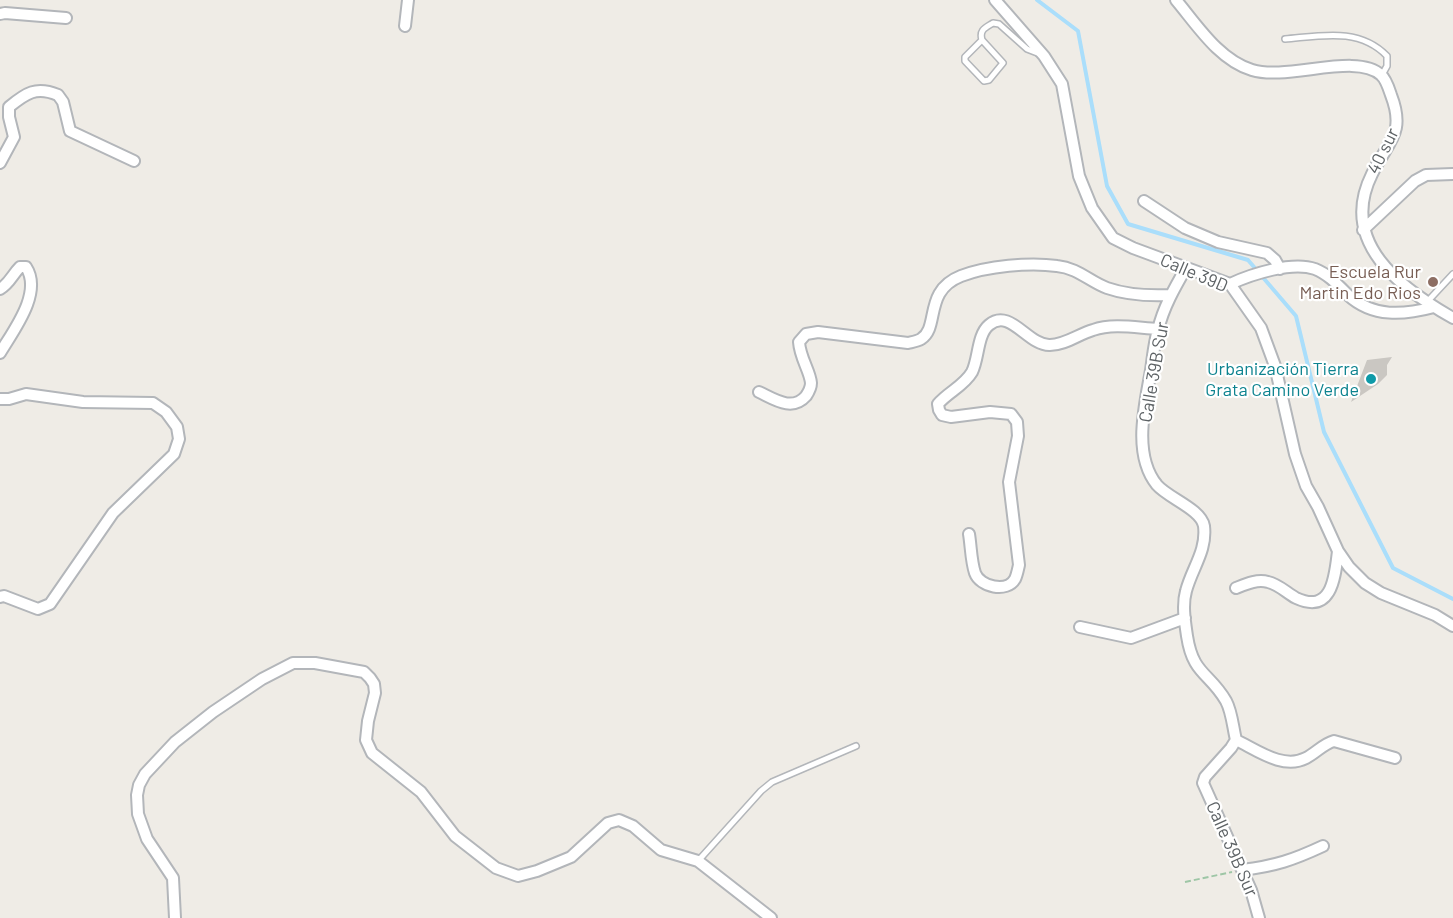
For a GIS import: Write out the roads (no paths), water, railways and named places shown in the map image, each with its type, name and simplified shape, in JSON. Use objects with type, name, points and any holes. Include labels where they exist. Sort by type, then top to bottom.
[{"type":"street","points":[[405,26],[408,0]]},
{"type":"street","name":"Calle 39D","points":[[995,0],[1044,56],[1062,84],[1079,176],[1092,208],[1113,238],[1133,248],[1230,284],[1261,328],[1275,366],[1306,486],[1338,551],[1349,567],[1365,583],[1381,593],[1435,615],[1453,626]]},
{"type":"street","points":[[1176,0],[1210,41],[1236,62],[1251,70],[1273,74],[1348,65],[1366,67],[1382,75]]},
{"type":"street","points":[[0,14],[66,18]]},
{"type":"street","name":"40 sur","points":[[1363,230],[1361,214],[1363,197],[1398,123],[1396,108],[1382,75]]},
{"type":"street","points":[[0,163],[14,137],[9,107],[21,97],[37,90],[58,95],[63,102],[70,131],[134,162]]},
{"type":"street","points":[[1453,174],[1426,175],[1415,181],[1363,230],[1389,270],[1409,290],[1453,318]]},
{"type":"street","points":[[1144,201],[1185,228],[1218,242],[1267,253],[1275,260],[1276,270]]},
{"type":"street","points":[[759,392],[786,404],[799,403],[808,394],[811,383],[800,354],[800,342],[806,334],[819,332],[908,343],[922,338],[930,328],[935,302],[944,288],[960,276],[981,271],[1018,265],[1058,266],[1084,274],[1106,288],[1128,293],[1171,295]]},
{"type":"street","points":[[0,288],[9,284],[20,267],[26,267],[32,283],[26,309],[0,353]]},
{"type":"street","name":"Calle 39B Sur","points":[[1186,268],[1171,295],[1158,329],[1143,413],[1144,456],[1149,472],[1158,486],[1197,514],[1204,526],[1201,556],[1186,589],[1184,602],[1191,659],[1226,702],[1236,740],[1205,777],[1203,783],[1257,904],[1259,918]]},
{"type":"street","points":[[1230,284],[1247,276],[1276,270],[1313,268],[1326,274],[1351,298],[1372,309],[1399,315],[1431,305]]},
{"type":"street","points":[[969,534],[975,574],[983,583],[995,586],[1009,585],[1016,578],[1019,565],[1009,482],[1018,436],[1017,422],[1011,414],[990,412],[951,417],[942,414],[938,404],[967,380],[973,370],[984,331],[990,323],[1002,320],[1012,324],[1035,343],[1050,345],[1070,340],[1094,329],[1113,326],[1158,329]]},
{"type":"street","points":[[0,399],[26,394],[83,402],[153,403],[166,412],[177,427],[179,439],[174,454],[113,513],[50,604],[38,609],[4,596],[0,597]]},
{"type":"street","points":[[1236,588],[1255,581],[1268,582],[1298,598],[1313,601],[1326,597],[1334,586],[1338,551]]},
{"type":"street","points":[[1080,627],[1131,638],[1185,618]]},
{"type":"street","points":[[175,918],[173,878],[147,839],[138,814],[139,785],[145,774],[175,742],[213,712],[262,679],[293,663],[315,663],[364,672],[370,678],[374,684],[375,693],[366,740],[372,753],[421,792],[455,836],[496,868],[518,876],[537,871],[571,857],[608,823],[619,820],[633,826],[661,850],[698,861],[771,918]]},
{"type":"street","points":[[1236,740],[1284,762],[1296,763],[1308,758],[1327,743],[1334,741],[1395,758]]},
{"type":"street","points":[[1242,870],[1282,863],[1323,846]]},
{"type":"lane","points":[[982,40],[965,57],[965,61],[984,81],[989,80],[1003,63],[982,40],[980,34],[993,22],[999,24],[1028,49],[1044,56]]},
{"type":"lane","points":[[1285,39],[1332,34],[1357,38],[1377,46],[1387,56],[1387,66],[1382,75]]},
{"type":"lane","points":[[1431,305],[1453,274]]},
{"type":"lane","points":[[698,861],[761,791],[772,782],[856,747]]},
{"type":"waterway","points":[[1037,0],[1078,31],[1107,186],[1128,224],[1248,260],[1296,316],[1324,432],[1393,568],[1453,599]]},
{"type":"place","name":"Escuela Rur Martin Edo Rios","points":[[1433,282]]},
{"type":"place","name":"Urbanización Tierra Grata Camino Verde","points":[[1371,379]]}]
